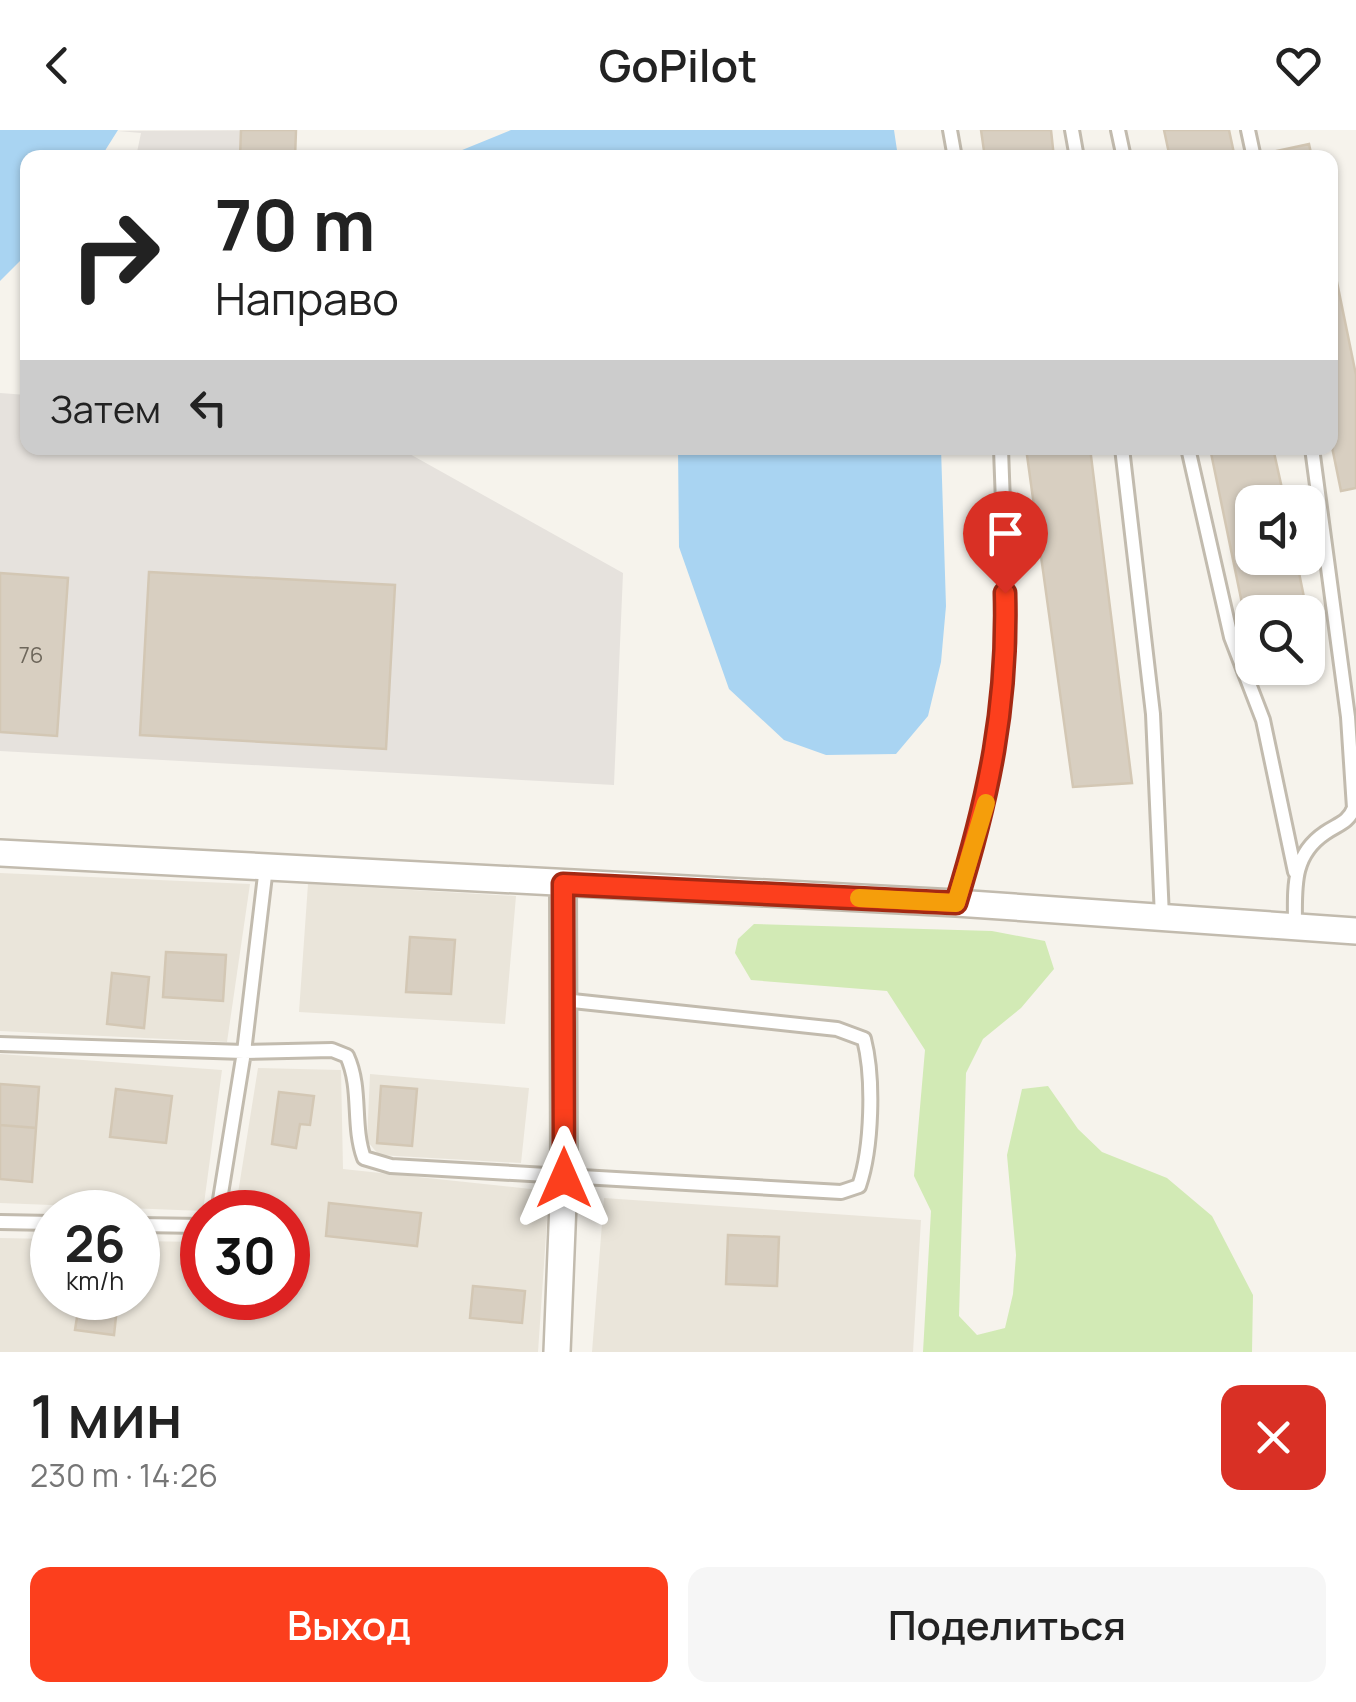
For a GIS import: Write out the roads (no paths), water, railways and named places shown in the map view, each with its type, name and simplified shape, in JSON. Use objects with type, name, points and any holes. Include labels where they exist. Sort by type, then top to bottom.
[{"type":"street","points":[[0,852],[956,903],[1356,931]]},
{"type":"street","points":[[557,1352],[564,1178],[563,884]]},
{"type":"lane","points":[[956,903],[984,812],[999,733],[1006,629],[1000,455]]},
{"type":"lane","points":[[1123,455],[1152,714],[1162,918]]},
{"type":"lane","points":[[1190,455],[1231,637],[1263,720],[1295,872],[1295,927]]},
{"type":"lane","points":[[1295,872],[1306,848],[1349,820],[1355,808],[1348,717],[1313,455]]},
{"type":"lane","points":[[222,1190],[244,1052],[266,867]]},
{"type":"lane","points":[[0,1044],[244,1052],[332,1050],[347,1056],[354,1072],[358,1140],[364,1158],[391,1166],[841,1192],[859,1186],[866,1165],[869,1060],[864,1039],[838,1029],[563,1000]]},
{"type":"lane","points":[[0,1222],[30,1223]]},
{"type":"water","points":[[0,130],[118,130],[105,150],[20,150],[20,261],[0,281]]},
{"type":"water","points":[[511,130],[894,130],[897,150],[462,150]]},
{"type":"water","points":[[678,455],[941,455],[946,606],[941,662],[928,716],[896,754],[826,755],[784,740],[729,689],[679,547]]}]
